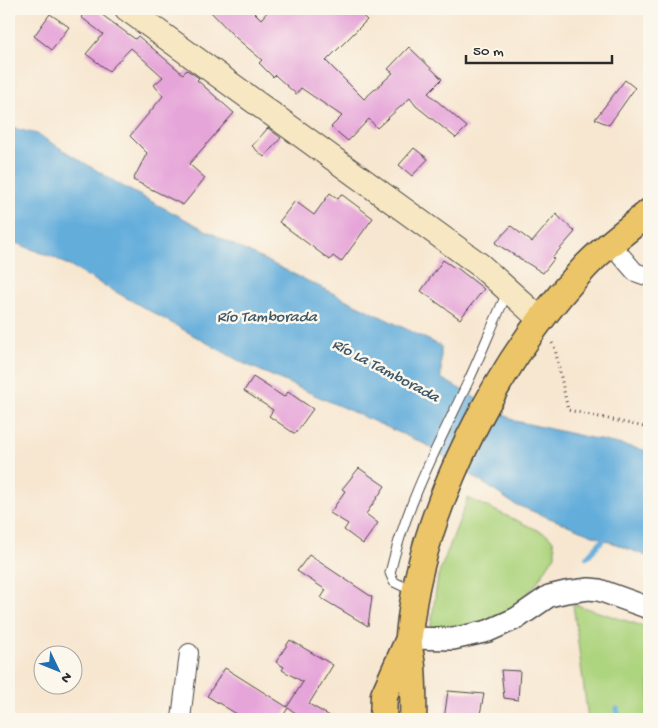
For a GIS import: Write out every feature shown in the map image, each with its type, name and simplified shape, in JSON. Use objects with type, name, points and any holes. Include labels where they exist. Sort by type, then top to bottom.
[{"type":"main road","points":[[127,9],[480,266],[541,320]]},
{"type":"main road","points":[[413,719],[415,699],[409,638],[415,593],[436,518],[454,468],[516,354],[541,320],[587,266],[649,212]]},
{"type":"main road","points":[[383,719],[384,695],[409,638]]},
{"type":"street","points":[[611,244],[635,272],[649,277]]},
{"type":"street","points":[[409,638],[453,639],[488,631],[517,618],[549,596],[589,589],[599,590],[649,608]]},
{"type":"street","points":[[181,719],[189,653]]},
{"type":"lane","points":[[415,593],[394,582],[390,573],[396,546],[429,463],[469,380],[508,291]]},
{"type":"path","points":[[541,320],[555,349],[568,410],[649,428]]},
{"type":"green space","points":[[468,498],[548,535],[553,541],[555,555],[534,587],[510,612],[457,630],[434,630],[431,626],[438,576]]},
{"type":"green space","points":[[573,604],[649,628],[649,719],[588,719]]},
{"type":"water","name":"Río Tamborada","points":[[9,127],[37,134],[124,187],[236,246],[441,346],[441,378],[515,421],[649,451],[649,557],[514,504],[427,445],[243,363],[55,258],[13,242],[9,244]]},
{"type":"building","points":[[90,9],[94,9],[135,39],[138,36],[183,74],[187,70],[199,78],[197,80],[234,113],[189,164],[205,178],[183,205],[133,180],[147,153],[130,136],[163,96],[154,85],[163,77],[131,48],[109,71],[86,54],[103,34],[81,17]]},
{"type":"building","points":[[208,9],[251,9],[261,19],[270,9],[355,9],[367,20],[326,61],[364,99],[393,73],[388,69],[409,47],[442,79],[428,93],[467,127],[456,138],[416,106],[410,98],[377,128],[369,119],[348,141],[331,127],[342,116],[301,88],[296,94],[275,75],[273,77],[259,63],[262,60],[235,37]]},
{"type":"building","points":[[50,14],[69,27],[52,50],[34,36]]},
{"type":"building","points":[[625,80],[635,88],[609,125],[595,119]]},
{"type":"building","points":[[268,128],[281,138],[264,157],[252,146]]},
{"type":"building","points":[[414,148],[428,159],[412,176],[399,165]]},
{"type":"building","points":[[330,193],[338,199],[341,194],[373,218],[341,262],[333,256],[330,260],[279,222],[295,201],[314,215]]},
{"type":"building","points":[[556,214],[575,232],[552,258],[554,259],[543,273],[495,243],[511,226],[532,242]]},
{"type":"building","points":[[443,260],[456,267],[484,289],[460,319],[421,291]]},
{"type":"building","points":[[253,377],[284,397],[288,392],[313,409],[295,434],[269,416],[273,410],[244,391]]},
{"type":"building","points":[[359,468],[385,486],[366,514],[378,523],[363,544],[344,530],[348,524],[330,513],[345,491],[342,489]]},
{"type":"building","points":[[309,555],[372,597],[368,626],[321,598],[326,590],[297,571]]},
{"type":"building","points":[[290,640],[333,665],[309,704],[335,719],[305,719],[288,708],[281,719],[245,719],[207,696],[225,668],[287,707],[303,682],[282,670],[284,667],[276,662]]},
{"type":"building","points":[[501,670],[520,671],[518,700],[504,698]]},
{"type":"building","points":[[448,691],[484,694],[479,719],[444,719]]},
{"type":"waterway","points":[[587,557],[607,535]]},
{"type":"waterway","points":[[617,709],[619,719]]},
{"type":"water label","name":"Río La Tamborada","points":[[385,372]]}]
